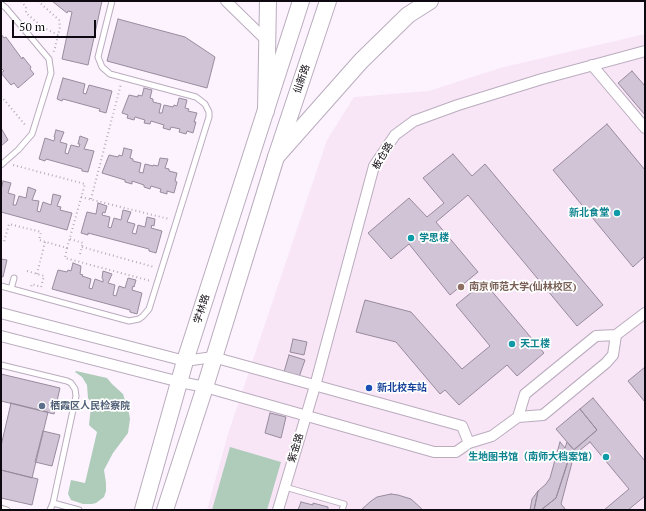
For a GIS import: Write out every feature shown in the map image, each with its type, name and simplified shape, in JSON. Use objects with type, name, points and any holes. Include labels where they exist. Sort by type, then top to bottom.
[{"type":"main road","points":[[266,110],[268,1]]},
{"type":"main road","points":[[266,110],[301,1]]},
{"type":"main road","name":"仙新路","points":[[276,157],[328,1]]},
{"type":"main road","points":[[165,510],[205,387],[213,357],[276,157],[361,61],[408,15],[430,1]]},
{"type":"main road","name":"学林路","points":[[143,510],[185,361],[266,110]]},
{"type":"street","points":[[226,1],[268,42]]},
{"type":"street","name":"板仓路","points":[[315,386],[374,166],[395,136],[414,121],[458,105],[542,79],[645,51]]},
{"type":"street","points":[[592,65],[645,128]]},
{"type":"street","points":[[1,313],[185,361],[213,357],[462,426],[468,443]]},
{"type":"street","points":[[518,417],[525,394],[596,336],[616,335],[644,315]]},
{"type":"street","points":[[1,336],[180,382],[205,387],[434,452],[456,452],[468,443],[492,436],[518,417],[542,415],[606,363],[613,355],[616,335]]},
{"type":"street","name":"紫金路","points":[[278,510],[315,386]]},
{"type":"lane","points":[[1,286],[129,320],[134,320],[143,316],[149,309],[209,117],[207,107],[203,102],[196,98],[105,71],[98,57],[112,1]]},
{"type":"lane","points":[[1,4],[49,59],[51,73],[32,134],[18,150],[3,163]]},
{"type":"lane","points":[[11,289],[14,278]]},
{"type":"lane","points":[[1,365],[67,381],[71,383],[75,389],[76,396],[51,508],[79,510]]},
{"type":"lane","points":[[285,487],[344,504],[342,510]]},
{"type":"lane","points":[[1,508],[7,510]]},
{"type":"path","points":[[21,1],[26,7],[26,13],[42,27],[58,35]]},
{"type":"path","points":[[38,1],[59,20],[60,27],[56,48],[49,59]]},
{"type":"path","points":[[91,199],[123,77]]},
{"type":"path","points":[[1,96],[32,134]]},
{"type":"path","points":[[3,163],[84,184],[65,258],[158,282]]},
{"type":"path","points":[[81,197],[177,221]]},
{"type":"path","points":[[1,241],[4,242],[9,224],[41,232],[39,240],[67,248]]},
{"type":"path","points":[[70,239],[83,243],[80,254]]},
{"type":"path","points":[[36,274],[45,242]]},
{"type":"path","points":[[82,247],[162,269]]},
{"type":"path","points":[[27,271],[44,276],[41,287],[32,284],[29,294]]},
{"type":"shaded area","name":"南京师范大学(仙林校区)","points":[[645,34],[645,510],[207,510],[228,434],[327,140],[354,97],[429,91],[500,68]]},
{"type":"green space","points":[[75,372],[107,378],[123,394],[130,419],[128,433],[113,453],[104,470],[106,491],[104,497],[92,504],[83,504],[71,500],[68,494],[71,480],[85,483],[97,432],[89,425],[91,406],[88,398],[87,385],[82,377]]},
{"type":"green space","points":[[230,447],[281,462],[267,510],[212,510]]},
{"type":"building","points":[[52,1],[102,1],[88,65],[62,59],[72,12],[68,11],[67,13]]},
{"type":"building","points":[[118,19],[185,37],[215,57],[207,88],[107,61]]},
{"type":"building","points":[[1,34],[4,38],[6,37],[22,59],[23,57],[31,67],[30,69],[34,74],[18,88],[14,83],[11,85],[1,73],[4,71],[1,68]]},
{"type":"building","points":[[632,71],[645,86],[645,115],[618,83]]},
{"type":"building","points":[[63,78],[85,84],[83,93],[86,94],[89,85],[112,91],[106,113],[99,111],[100,109],[63,99],[62,101],[57,99]]},
{"type":"building","points":[[144,88],[152,90],[150,98],[153,99],[153,102],[161,104],[159,113],[162,113],[164,105],[173,107],[174,105],[177,106],[179,98],[187,100],[185,108],[189,109],[188,111],[197,113],[193,133],[187,131],[186,134],[179,132],[180,129],[171,127],[170,130],[163,128],[164,125],[151,121],[150,124],[144,123],[145,120],[135,117],[134,120],[127,118],[128,115],[122,113],[129,95],[138,97],[138,95],[142,96]]},
{"type":"building","name":"新北食堂","points":[[607,124],[645,170],[645,256],[633,267],[553,170]]},
{"type":"building","points":[[1,128],[8,140],[1,146]]},
{"type":"building","points":[[56,130],[64,132],[60,142],[67,144],[65,153],[68,154],[71,145],[79,147],[80,144],[78,144],[80,136],[88,139],[84,149],[94,151],[88,172],[46,159],[45,161],[39,159],[45,138],[54,141]]},
{"type":"building","points":[[124,148],[132,150],[130,158],[133,159],[133,161],[141,163],[139,172],[143,173],[145,164],[158,166],[160,158],[168,159],[165,168],[169,169],[169,171],[177,173],[175,181],[177,182],[174,193],[167,191],[167,194],[160,192],[161,189],[151,186],[150,189],[144,187],[144,185],[132,181],[132,184],[125,182],[125,180],[102,173],[109,155],[118,157],[119,155],[122,156]]},
{"type":"building","name":"学思楼","points":[[453,154],[472,176],[485,164],[603,305],[577,326],[468,195],[436,222],[478,272],[450,295],[409,244],[391,259],[368,233],[409,198],[427,217],[444,203],[423,178]]},
{"type":"building","points":[[3,181],[11,183],[8,193],[15,195],[13,205],[16,205],[19,196],[26,198],[28,187],[36,190],[32,200],[39,201],[37,211],[40,212],[43,202],[51,205],[53,194],[61,196],[57,206],[61,207],[60,210],[72,213],[67,230],[1,212],[1,190]]},
{"type":"building","points":[[98,203],[107,206],[105,213],[103,212],[102,215],[110,217],[108,227],[111,228],[114,218],[121,220],[123,210],[131,212],[127,222],[135,224],[132,233],[136,234],[138,225],[145,227],[147,217],[155,219],[154,226],[152,225],[151,228],[162,231],[156,253],[149,251],[149,249],[88,233],[88,235],[81,233],[87,212],[96,214]]},
{"type":"building","points":[[1,259],[7,260],[3,277],[1,276]]},
{"type":"building","points":[[73,263],[81,266],[80,274],[83,275],[82,276],[91,279],[89,288],[92,289],[95,279],[103,282],[103,271],[112,274],[108,283],[115,285],[113,295],[116,296],[119,286],[125,288],[128,278],[136,280],[132,290],[142,293],[137,314],[130,312],[130,310],[52,289],[58,270],[67,272],[68,270],[71,271]]},
{"type":"building","name":"天工楼","points":[[484,282],[544,353],[517,376],[507,365],[459,405],[445,390],[440,394],[396,342],[356,332],[365,300],[411,312],[462,369],[490,346],[456,305]]},
{"type":"building","points":[[293,339],[307,342],[304,355],[290,352]]},
{"type":"building","points":[[289,355],[305,360],[299,377],[284,372]]},
{"type":"building","points":[[645,367],[645,402],[628,381]]},
{"type":"building","points":[[1,374],[60,388],[54,414],[1,401]]},
{"type":"building","name":"生地图书馆（南师大档案馆）","points":[[593,398],[645,461],[645,496],[628,510],[541,510],[556,498],[571,452],[597,430],[580,409]]},
{"type":"building","points":[[11,403],[48,412],[32,478],[1,470],[1,446]]},
{"type":"building","points":[[580,409],[597,430],[574,450],[556,429]]},
{"type":"building","points":[[270,413],[286,417],[281,438],[265,433]]},
{"type":"building","points":[[43,431],[60,435],[52,466],[35,462]]},
{"type":"building","points":[[560,442],[565,448],[567,442],[574,450],[571,452],[556,498],[541,510],[534,510],[538,491],[550,478]]},
{"type":"building","points":[[590,442],[629,489],[604,510],[566,510],[561,504],[574,455]]},
{"type":"building","points":[[1,470],[38,479],[32,505],[1,498]]},
{"type":"building","points":[[538,491],[534,510],[530,510],[532,499]]},
{"type":"building","points":[[391,494],[411,499],[423,510],[361,510],[377,497]]},
{"type":"building","points":[[301,502],[313,505],[313,503],[328,507],[328,510],[298,510]]},
{"type":"place","name":"新北食堂","points":[[617,213]]},
{"type":"place","name":"学思楼","points":[[411,238]]},
{"type":"place","name":"南京师范大学(仙林校区)","points":[[461,287]]},
{"type":"place","name":"天工楼","points":[[512,344]]},
{"type":"place","name":"新北校车站","points":[[369,388]]},
{"type":"place","name":"栖霞区人民检察院","points":[[42,406]]},
{"type":"place","name":"生地图书馆（南师大档案馆）","points":[[606,457]]}]
